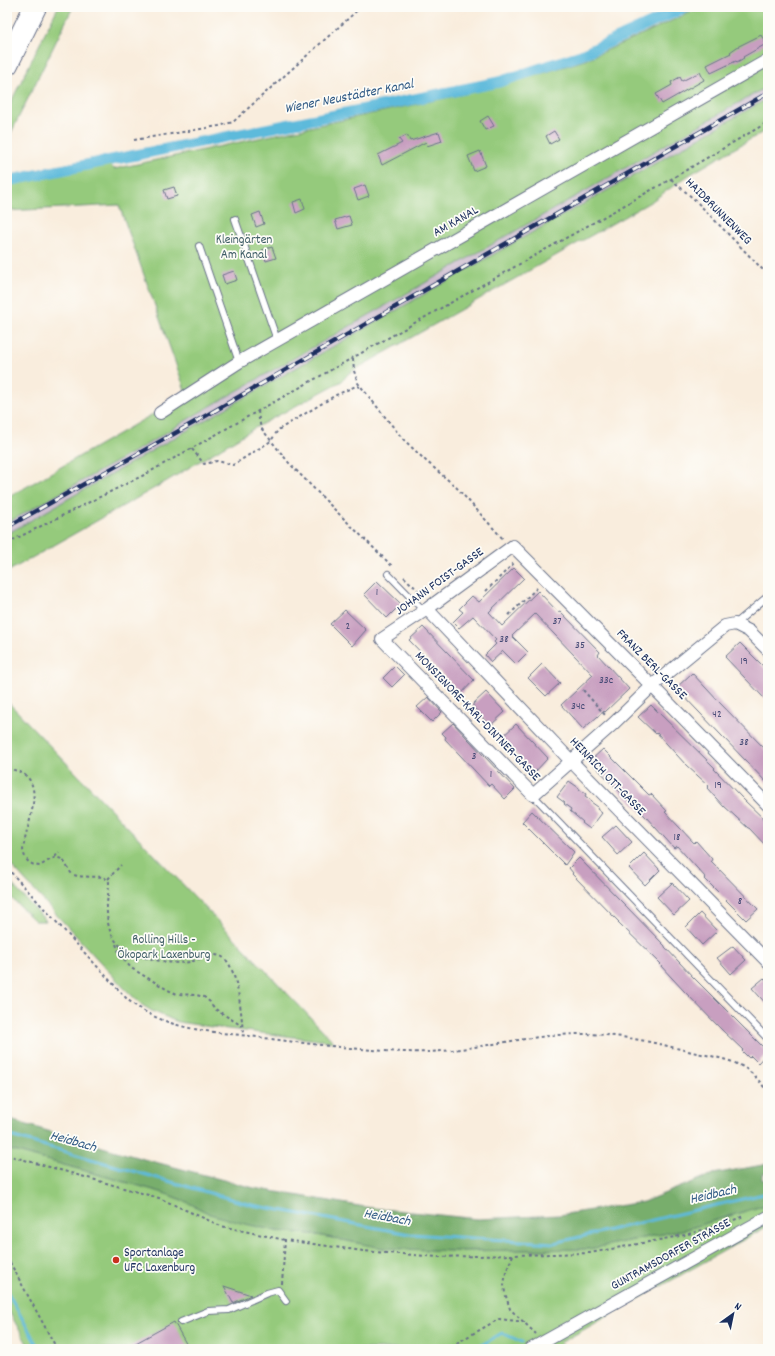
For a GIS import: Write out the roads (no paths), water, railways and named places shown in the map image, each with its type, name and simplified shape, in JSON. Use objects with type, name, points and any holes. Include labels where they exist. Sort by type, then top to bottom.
[{"type":"highway","points":[[7,64],[35,7]]},
{"type":"street","name":"AM KANAL","points":[[160,413],[239,362],[768,60]]},
{"type":"street","name":"FRANZ BERL-GASSE","points":[[513,546],[768,804]]},
{"type":"street","name":"JOHANN FOIST-GASSE","points":[[382,639],[428,608],[513,546]]},
{"type":"street","name":"HEINRICH OTT-GASSE","points":[[428,608],[571,760],[768,962]]},
{"type":"street","name":"MONSIGNORE-KARL-DINTNER-GASSE","points":[[382,639],[533,795],[613,724],[652,686],[725,626],[735,624]]},
{"type":"street","points":[[735,624],[748,631],[768,650]]},
{"type":"street","name":"GUNTRAMSDORFER STRASSE","points":[[531,1349],[768,1217]]},
{"type":"lane","points":[[236,219],[277,340]]},
{"type":"lane","points":[[199,246],[239,362]]},
{"type":"lane","points":[[388,574],[428,608]]},
{"type":"lane","points":[[735,624],[768,596]]},
{"type":"lane","points":[[533,795],[768,1039]]},
{"type":"lane","points":[[182,1322],[208,1310],[229,1310],[267,1293],[278,1290],[286,1301]]},
{"type":"waterway","name":"Wiener Neustädter Kanal","points":[[7,181],[499,82],[581,55],[686,7]]},
{"type":"waterway","name":"Heidbach","points":[[7,1135],[252,1205],[410,1234],[554,1243],[768,1193]]},
{"type":"waterway","points":[[7,1291],[39,1349]]},
{"type":"waterway","points":[[475,1349],[502,1333],[522,1342]]},
{"type":"railway","points":[[7,527],[195,422],[768,93]]},
{"type":"place","name":"Sportanlage UFC Laxenburg","points":[[116,1260]]},
{"type":"park label","name":"Kleingärten Am Kanal","points":[[244,248]]},
{"type":"park label","name":"Rolling Hills - Ökopark Laxenburg","points":[[164,948]]}]
